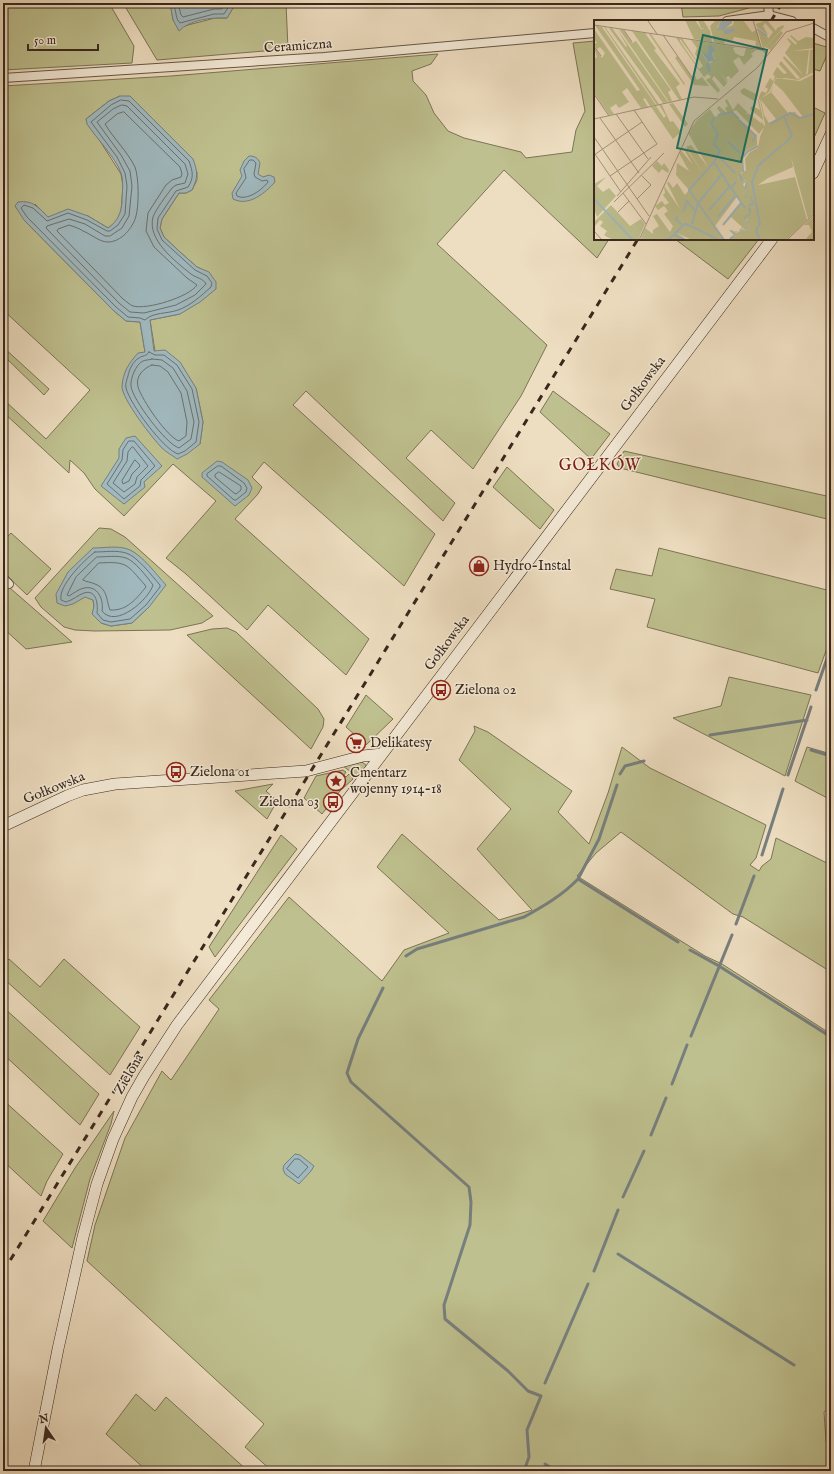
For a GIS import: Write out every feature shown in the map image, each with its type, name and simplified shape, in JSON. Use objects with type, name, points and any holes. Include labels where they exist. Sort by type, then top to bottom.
[{"type":"street","points":[[768,3],[769,15]]},
{"type":"street","points":[[734,20],[769,15],[788,20]]},
{"type":"street","points":[[814,29],[831,38]]},
{"type":"street","name":"Ceramiczna","points":[[3,78],[324,57],[594,33]]},
{"type":"street","points":[[814,171],[831,134]]},
{"type":"street","name":"Gołkowska","points":[[3,826],[67,796],[98,787],[115,784],[306,771],[363,756],[382,754],[771,240]]},
{"type":"street","name":"Zielona","points":[[34,1471],[58,1349],[83,1237],[97,1184],[109,1149],[132,1097],[177,1026],[382,754]]},
{"type":"green space","points":[[3,3],[109,3],[134,46],[132,63],[3,70]]},
{"type":"green space","points":[[123,3],[165,3],[171,8],[173,20],[184,26],[215,18],[227,18],[236,3],[286,3],[288,49],[157,60]]},
{"type":"green space","points":[[681,3],[760,3],[760,5],[719,16],[683,17]]},
{"type":"green space","points":[[594,41],[594,240],[608,240],[597,258],[504,170],[437,244],[547,345],[521,396],[473,469],[431,430],[406,458],[455,503],[443,521],[306,391],[293,405],[435,534],[404,586],[264,462],[252,477],[262,487],[258,494],[235,519],[369,639],[346,675],[268,605],[247,630],[186,574],[166,558],[216,501],[173,464],[124,516],[95,489],[84,473],[70,460],[69,473],[3,412],[3,399],[46,439],[90,390],[3,310],[3,86],[171,76],[438,54],[431,64],[412,71],[413,81],[426,95],[434,113],[448,131],[464,138],[521,152],[526,158],[572,152],[576,130],[585,111],[573,43]],"holes":[[[120,96],[197,172],[197,180],[192,190],[186,193],[179,193],[162,219],[160,228],[164,237],[180,252],[197,267],[209,273],[180,314],[150,320],[155,351],[196,388],[203,422],[200,444],[145,352],[140,322],[126,321],[113,310],[24,220],[35,204],[48,217],[88,216],[108,228],[116,222],[121,212],[123,186],[121,174],[86,119],[109,101]]]},
{"type":"green space","points":[[814,43],[830,48],[820,71],[814,69]]},
{"type":"green space","points":[[814,108],[825,113],[814,138]]},
{"type":"green space","points":[[676,240],[758,240],[728,279]]},
{"type":"green space","points":[[3,347],[49,389],[44,395],[3,355]]},
{"type":"green space","points":[[553,391],[610,434],[591,459],[540,412]]},
{"type":"green space","points":[[624,451],[831,497],[831,520],[620,468],[617,464]]},
{"type":"green space","points":[[507,467],[554,510],[540,529],[493,487]]},
{"type":"green space","points":[[99,528],[111,529],[125,537],[213,616],[202,623],[170,630],[75,630],[64,627],[41,607],[35,598]],"holes":[[[85,596],[149,607],[132,623],[111,626],[101,623],[93,614],[93,600]]]},
{"type":"green space","points":[[11,533],[51,569],[27,595],[3,572],[3,541]]},
{"type":"green space","points":[[659,548],[831,591],[831,637],[818,673],[647,627],[655,599],[610,589],[616,569],[652,576]]},
{"type":"green space","points":[[3,582],[72,642],[26,649],[3,628]]},
{"type":"green space","points":[[227,628],[236,632],[318,709],[324,719],[323,727],[311,749],[187,635],[212,629]]},
{"type":"green space","points":[[729,677],[811,695],[785,776],[673,718],[721,706]]},
{"type":"green space","points":[[366,695],[393,719],[366,745],[346,727]]},
{"type":"green space","points":[[474,726],[488,732],[572,791],[558,812],[589,844],[608,793],[622,747],[650,768],[766,825],[756,858],[750,865],[759,871],[762,866],[771,859],[776,838],[831,865],[831,972],[743,917],[733,914],[621,832],[596,853],[577,876],[705,956],[722,964],[831,1034],[831,1406],[824,1412],[826,1441],[831,1449],[831,1471],[272,1471],[245,1447],[264,1424],[87,1261],[95,1225],[125,1138],[162,1071],[171,1080],[219,1009],[209,1000],[289,897],[382,981],[404,950],[449,933],[377,867],[402,834],[499,920],[532,910],[477,849],[511,809],[459,760],[475,731]]},
{"type":"green space","points":[[807,747],[831,754],[831,800],[795,781]]},
{"type":"green space","points":[[362,762],[366,765],[366,767],[359,778],[343,766]]},
{"type":"green space","points":[[343,770],[346,772],[344,775],[346,777],[349,774],[353,779],[340,791],[322,814],[304,798],[316,776]]},
{"type":"green space","points":[[273,784],[266,791],[277,801],[267,819],[235,791]]},
{"type":"green space","points":[[281,835],[297,849],[215,957],[209,947]]},
{"type":"green space","points":[[9,959],[40,987],[64,959],[140,1027],[110,1075],[3,978],[3,965]]},
{"type":"green space","points":[[3,1007],[99,1094],[80,1125],[3,1054]]},
{"type":"green space","points":[[3,1100],[63,1154],[47,1181],[41,1196],[3,1161]]},
{"type":"green space","points":[[114,1111],[111,1124],[90,1179],[72,1248],[43,1221],[75,1168]]},
{"type":"green space","points":[[136,1394],[155,1411],[166,1397],[248,1471],[147,1471],[106,1434]]},
{"type":"water","points":[[165,3],[236,3],[227,18],[201,20],[183,27],[179,31],[173,20],[171,8]]},
{"type":"water","points":[[120,96],[130,96],[193,159],[197,175],[192,190],[186,193],[179,193],[162,219],[160,228],[164,237],[197,267],[209,272],[216,282],[216,289],[200,302],[180,314],[150,320],[154,351],[165,350],[180,362],[196,388],[203,422],[200,444],[187,454],[177,459],[164,449],[152,436],[132,409],[123,392],[122,386],[127,368],[138,353],[145,352],[140,322],[126,321],[113,310],[24,220],[15,206],[18,202],[28,202],[38,207],[48,217],[68,209],[88,216],[108,228],[114,223],[122,206],[122,176],[110,154],[87,124],[86,119],[109,101]]},
{"type":"water","points":[[249,156],[255,157],[260,163],[258,174],[263,177],[269,175],[274,177],[275,182],[256,198],[239,201],[233,199],[232,193],[242,176],[240,170],[244,161]]},
{"type":"water","points":[[135,436],[162,466],[144,482],[145,487],[124,504],[101,486],[119,458],[119,449],[126,438]]},
{"type":"water","points":[[217,461],[222,462],[248,480],[252,488],[249,495],[235,506],[202,477],[202,473]]},
{"type":"water","points":[[117,547],[130,550],[144,561],[166,585],[149,607],[132,623],[111,626],[101,623],[92,614],[94,606],[93,600],[85,597],[73,604],[65,606],[57,603],[56,594],[68,572],[93,548]]},
{"type":"water","points":[[295,1154],[300,1155],[314,1166],[299,1184],[285,1174],[283,1169],[284,1165]]},
{"type":"waterway","points":[[816,690],[831,647]]},
{"type":"waterway","points":[[788,775],[811,707]]},
{"type":"waterway","points":[[710,735],[807,720]]},
{"type":"waterway","points":[[811,750],[831,756]]},
{"type":"waterway","points":[[620,774],[625,766],[644,761]]},
{"type":"waterway","points":[[578,879],[599,839],[617,785]]},
{"type":"waterway","points":[[762,855],[783,789]]},
{"type":"waterway","points":[[736,924],[754,876]]},
{"type":"waterway","points":[[406,956],[417,949],[524,917],[545,905],[578,879],[678,942]]},
{"type":"waterway","points":[[691,1036],[732,935]]},
{"type":"waterway","points":[[690,950],[719,966],[831,1037]]},
{"type":"waterway","points":[[383,988],[358,1039],[347,1073],[351,1082],[469,1187],[471,1202],[470,1225],[444,1305],[445,1319],[508,1371],[528,1391],[541,1396],[527,1430],[529,1457],[524,1471]]},
{"type":"waterway","points":[[672,1084],[687,1045]]},
{"type":"waterway","points":[[651,1135],[666,1098]]},
{"type":"waterway","points":[[623,1197],[644,1151]]},
{"type":"waterway","points":[[594,1271],[618,1210]]},
{"type":"waterway","points":[[618,1254],[794,1365]]},
{"type":"waterway","points":[[545,1383],[588,1284]]},
{"type":"waterway","points":[[545,1464],[556,1471]]},
{"type":"railway","points":[[772,20],[782,3]]},
{"type":"railway","points":[[3,1272],[637,240]]},
{"type":"place","name":"Hydro-Instal","points":[[479,566]]},
{"type":"place","name":"Zielona 02","points":[[441,690]]},
{"type":"place","name":"Delikatesy","points":[[356,743]]},
{"type":"place","name":"Zielona 01","points":[[176,772]]},
{"type":"place","name":"Cmentarz wojenny 1914-18","points":[[336,781]]},
{"type":"place","name":"Zielona 03","points":[[333,802]]},
{"type":"district","name":"GOŁKÓW","points":[[600,466]]}]
